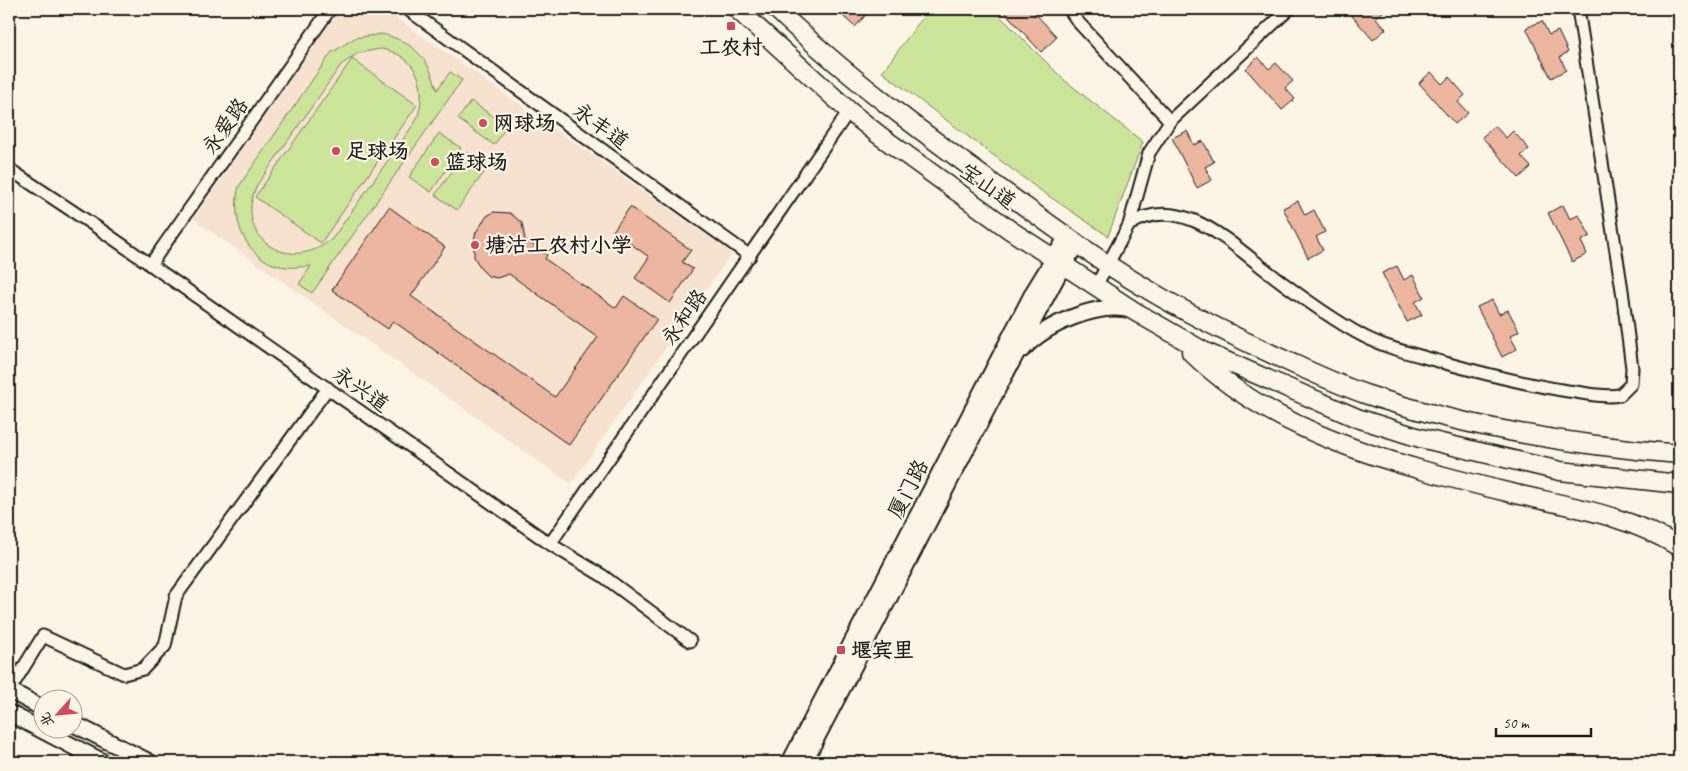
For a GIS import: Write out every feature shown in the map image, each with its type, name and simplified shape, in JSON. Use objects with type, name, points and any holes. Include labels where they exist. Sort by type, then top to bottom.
[{"type":"main road","name":"宝山道","points":[[737,9],[849,111],[948,186],[1134,311],[1176,337],[1236,368],[1357,418],[1420,438],[1560,471],[1679,484]]},
{"type":"main road","name":"宝山道","points":[[776,9],[850,76],[915,127],[1072,240],[1109,265],[1190,314],[1249,344],[1355,390],[1416,410],[1534,437],[1610,448],[1679,454]]},
{"type":"main road","points":[[1176,337],[1211,370],[1242,394],[1322,435],[1378,456],[1440,475],[1621,519],[1653,532],[1679,547]]},
{"type":"street","name":"永爱路","points":[[150,265],[330,9]]},
{"type":"street","name":"永丰道","points":[[407,9],[750,256]]},
{"type":"street","points":[[1069,9],[1079,23],[1170,120]]},
{"type":"street","points":[[1096,286],[1129,225],[1150,153],[1170,120],[1289,9]]},
{"type":"street","points":[[1129,225],[1144,215],[1166,214],[1204,224],[1355,331],[1402,351],[1500,378],[1591,394],[1620,395],[1631,384],[1632,368],[1622,290],[1578,9]]},
{"type":"street","name":"永和路","points":[[550,544],[849,111]]},
{"type":"street","name":"永兴道","points":[[9,170],[328,388],[550,544],[603,576],[690,642]]},
{"type":"street","name":"厦门路","points":[[790,762],[1058,261],[1072,240]]},
{"type":"street","name":"厦门路","points":[[804,762],[1015,357],[1058,261]]},
{"type":"street","points":[[1015,357],[1035,337],[1067,320],[1112,307],[1134,311]]},
{"type":"street","points":[[32,703],[9,691],[42,636],[124,674],[144,669],[165,646],[176,596],[328,388]]},
{"type":"street","points":[[9,713],[104,762]]},
{"type":"street","points":[[82,728],[150,762]]},
{"type":"shaded area","name":"塘沽工农村小学","points":[[339,9],[384,9],[732,253],[571,484],[193,219]]},
{"type":"green space","points":[[929,9],[993,9],[1063,79],[1143,142],[1108,236],[1037,188],[882,72]]},
{"type":"green space","points":[[381,34],[411,46],[424,60],[434,79],[437,90],[450,72],[462,80],[312,293],[299,284],[311,266],[278,266],[253,251],[241,232],[238,221],[237,197],[239,186],[331,53],[355,38]],"holes":[[[381,49],[394,52],[404,58],[417,75],[421,97],[416,121],[332,239],[315,249],[299,253],[283,252],[269,245],[258,235],[252,221],[251,204],[257,185],[341,65],[358,53]]]},
{"type":"green space","name":"足球场","points":[[352,59],[417,105],[321,243],[255,197]]},
{"type":"green space","name":"网球场","points":[[471,101],[507,126],[494,145],[458,119]]},
{"type":"green space","name":"篮球场","points":[[439,133],[461,148],[431,192],[409,177]]},
{"type":"green space","name":"篮球场","points":[[466,152],[488,167],[457,210],[435,195]]},
{"type":"building","points":[[835,9],[871,9],[855,27]]},
{"type":"building","points":[[1002,9],[1031,9],[1057,37],[1041,52]]},
{"type":"building","points":[[1346,9],[1386,9],[1376,18],[1386,29],[1373,40]]},
{"type":"building","points":[[1542,21],[1549,35],[1558,31],[1568,52],[1560,57],[1566,70],[1551,78],[1526,28]]},
{"type":"building","points":[[1258,57],[1269,69],[1276,63],[1293,81],[1285,88],[1295,99],[1282,110],[1246,69]]},
{"type":"building","points":[[1431,72],[1442,84],[1449,77],[1465,95],[1458,102],[1468,113],[1455,124],[1419,83]]},
{"type":"building","points":[[1495,126],[1506,138],[1513,131],[1529,149],[1521,156],[1531,167],[1519,178],[1482,137]]},
{"type":"building","points":[[1187,131],[1194,145],[1203,141],[1214,162],[1205,167],[1212,180],[1197,188],[1172,138]]},
{"type":"building","points":[[1298,201],[1305,215],[1314,210],[1325,232],[1316,237],[1323,250],[1308,258],[1283,208]]},
{"type":"building","points":[[1563,205],[1570,219],[1579,215],[1590,236],[1581,241],[1587,254],[1572,262],[1548,213]]},
{"type":"building","points":[[389,207],[445,247],[411,296],[555,397],[598,337],[509,274],[497,278],[488,276],[481,269],[474,257],[474,240],[476,232],[487,216],[494,212],[510,213],[522,223],[525,240],[547,255],[545,259],[616,308],[624,296],[657,319],[569,445],[393,321],[388,329],[332,290]]},
{"type":"building","points":[[630,207],[691,250],[682,262],[693,269],[670,303],[635,278],[649,257],[613,231]]},
{"type":"building","points":[[1397,266],[1404,280],[1413,275],[1424,297],[1415,302],[1422,315],[1407,322],[1382,273]]},
{"type":"building","points":[[1492,300],[1499,314],[1508,310],[1519,331],[1510,336],[1517,349],[1502,357],[1477,307]]},
{"type":"place","name":"工农村","points":[[731,26]]},
{"type":"place","name":"网球场","points":[[483,123]]},
{"type":"place","name":"足球场","points":[[336,151]]},
{"type":"place","name":"篮球场","points":[[435,162]]},
{"type":"place","name":"塘沽工农村小学","points":[[475,245]]},
{"type":"place","name":"堰宾里","points":[[841,650]]}]
